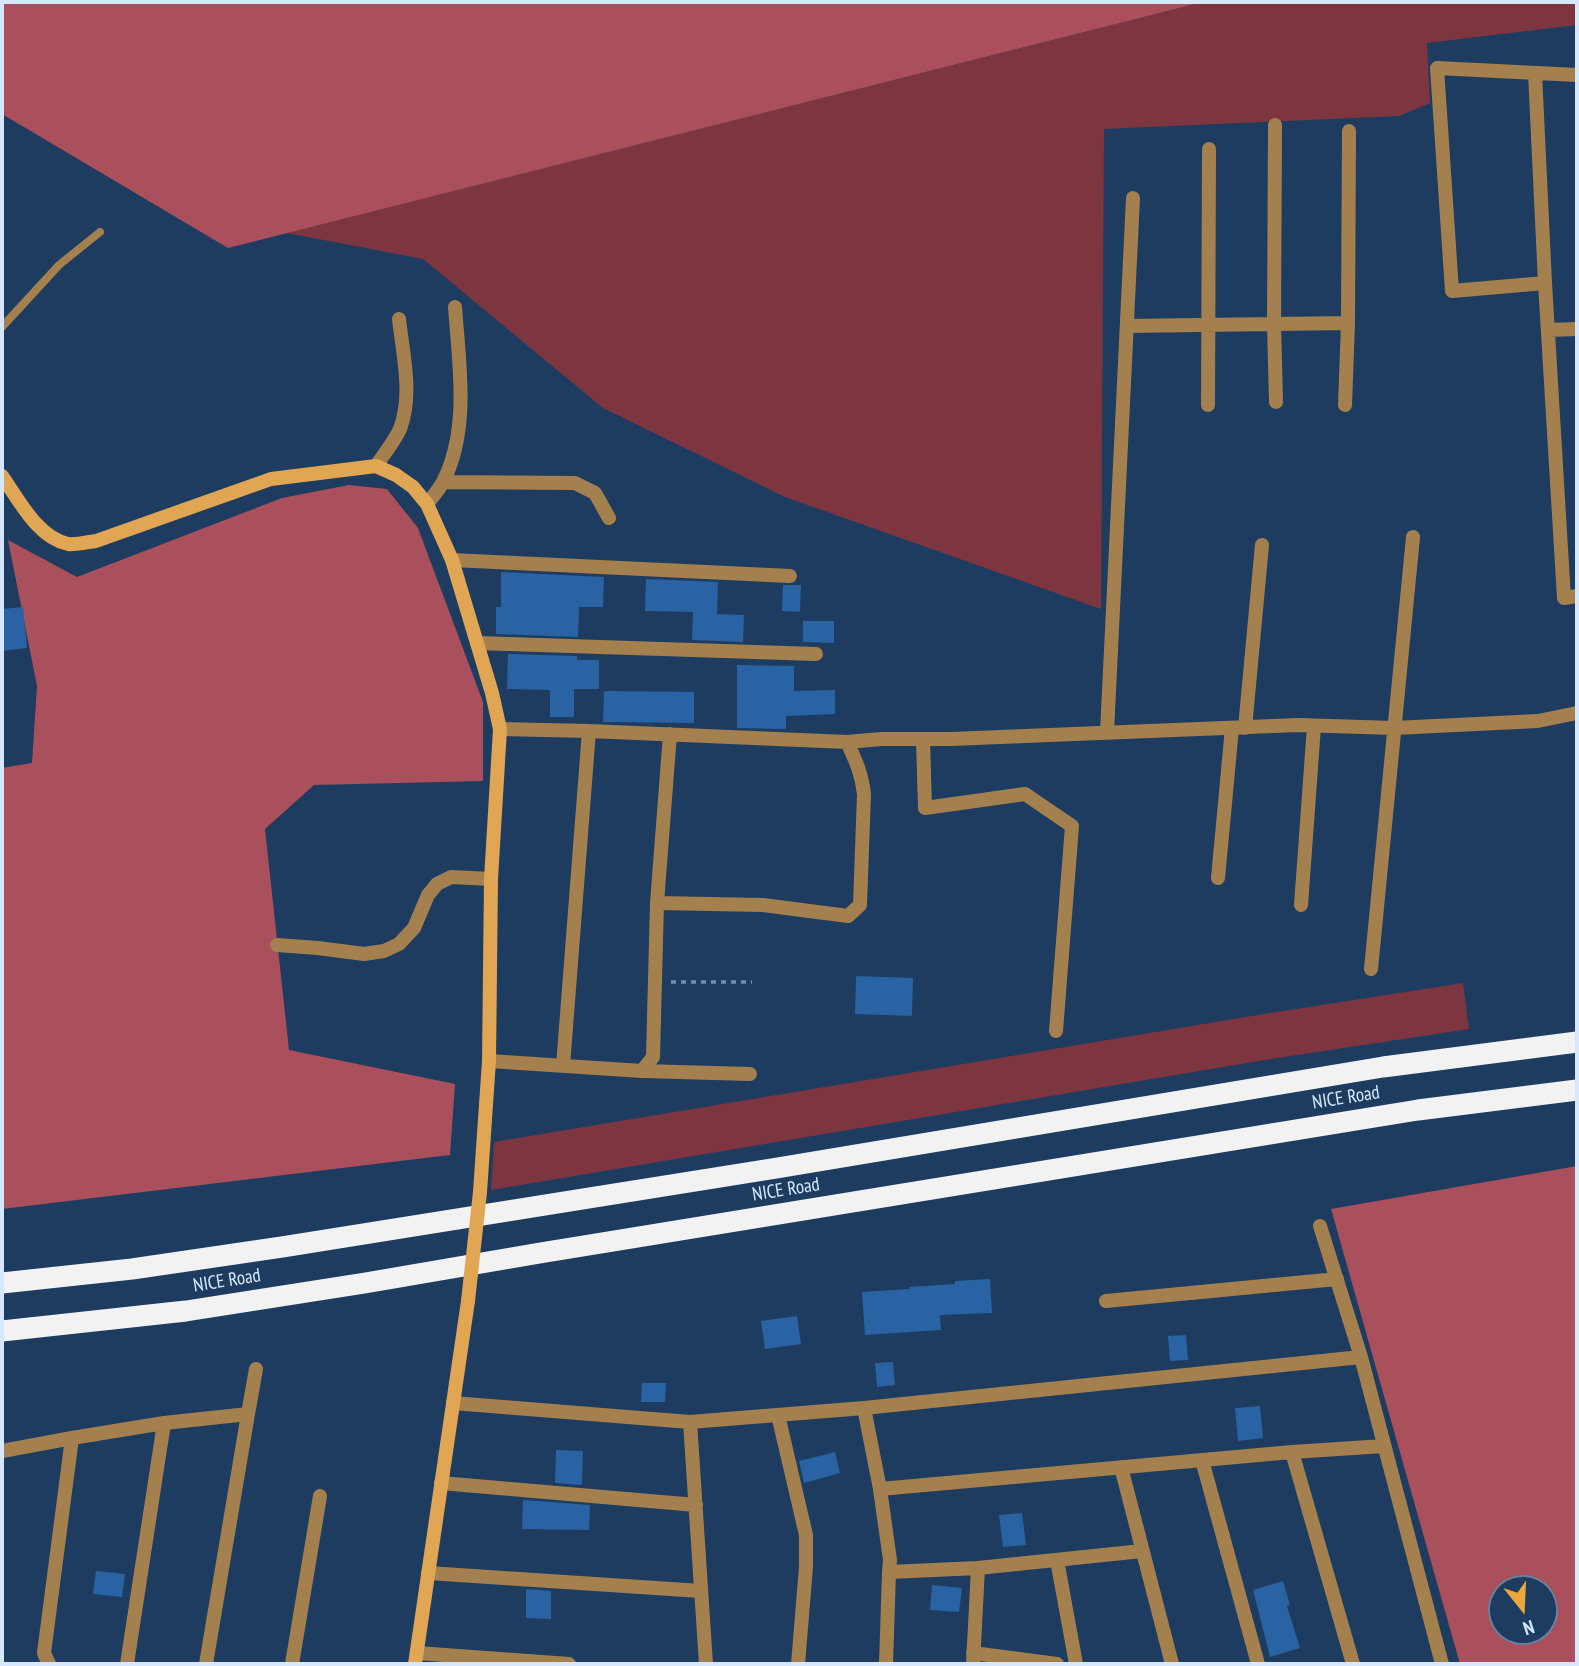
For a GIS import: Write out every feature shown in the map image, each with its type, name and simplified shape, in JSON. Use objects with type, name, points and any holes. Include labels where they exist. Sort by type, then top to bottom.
[{"type":"highway","name":"NICE Road","points":[[2,1283],[132,1269],[268,1249],[790,1166],[1383,1067],[1577,1042]]},
{"type":"highway","name":"NICE Road","points":[[2,1331],[173,1312],[365,1283],[1405,1112],[1577,1090]]},
{"type":"street","points":[[1545,283],[1452,291],[1437,68],[1577,75]]},
{"type":"street","points":[[1535,73],[1564,598],[1577,596]]},
{"type":"street","points":[[1275,125],[1276,402]]},
{"type":"street","points":[[1345,405],[1349,131]]},
{"type":"street","points":[[1208,405],[1209,149]]},
{"type":"street","points":[[1107,732],[1133,198]]},
{"type":"street","points":[[427,504],[443,482],[455,449],[461,399],[455,307]]},
{"type":"street","points":[[376,466],[399,431],[406,407],[399,319]]},
{"type":"street","points":[[1127,326],[1348,323]]},
{"type":"street","points":[[1548,330],[1577,329]]},
{"type":"street","points":[[2,476],[46,535],[69,544],[96,541],[271,479],[376,466],[413,487],[427,504],[452,560],[492,693],[500,729],[491,879],[489,1061],[480,1192],[468,1301],[416,1658],[569,1664]]},
{"type":"street","points":[[443,482],[575,483],[595,493],[609,518]]},
{"type":"street","points":[[1371,969],[1413,537]]},
{"type":"street","points":[[1218,878],[1262,545]]},
{"type":"street","points":[[452,560],[790,576]]},
{"type":"street","points":[[477,643],[816,654]]},
{"type":"street","points":[[500,729],[847,742],[1314,726],[1394,728],[1538,721],[1577,713]]},
{"type":"street","points":[[1301,905],[1314,726]]},
{"type":"street","points":[[563,1066],[589,731]]},
{"type":"street","points":[[642,1071],[653,1057],[657,903],[670,734]]},
{"type":"street","points":[[923,739],[925,808],[1025,794],[1072,826],[1056,1031]]},
{"type":"street","points":[[657,903],[763,905],[848,916],[860,905],[862,894],[864,794],[858,765],[847,742]]},
{"type":"street","points":[[277,945],[364,954],[384,951],[399,944],[414,928],[428,895],[437,884],[451,877],[491,879]]},
{"type":"street","points":[[489,1061],[642,1071],[750,1074]]},
{"type":"street","points":[[1320,1226],[1361,1357],[1442,1664]]},
{"type":"street","points":[[1106,1301],[1337,1279]]},
{"type":"street","points":[[453,1403],[690,1422],[864,1408],[1361,1357]]},
{"type":"street","points":[[206,1664],[256,1369]]},
{"type":"street","points":[[864,1408],[880,1489],[890,1560],[886,1664]]},
{"type":"street","points":[[2,1451],[164,1423],[248,1414]]},
{"type":"street","points":[[778,1415],[806,1535],[798,1664]]},
{"type":"street","points":[[690,1422],[706,1664]]},
{"type":"street","points":[[127,1664],[164,1423]]},
{"type":"street","points":[[49,1664],[44,1653],[72,1438]]},
{"type":"street","points":[[880,1489],[1384,1446]]},
{"type":"street","points":[[1292,1452],[1353,1664]]},
{"type":"street","points":[[1202,1460],[1258,1664]]},
{"type":"street","points":[[1121,1467],[1172,1664]]},
{"type":"street","points":[[441,1483],[696,1505]]},
{"type":"street","points":[[292,1664],[320,1496]]},
{"type":"street","points":[[889,1572],[978,1568],[1142,1551]]},
{"type":"street","points":[[1057,1560],[1076,1664]]},
{"type":"street","points":[[978,1568],[973,1659],[1057,1664]]},
{"type":"street","points":[[428,1573],[701,1591]]},
{"type":"lane","points":[[2,327],[60,265],[100,232]]},
{"type":"path","points":[[655,982],[752,982]]},
{"type":"shaded area","points":[[2,2],[1203,2],[228,248],[2,114]]},
{"type":"shaded area","points":[[1203,2],[1577,2],[1577,25],[1427,43],[1430,103],[1399,116],[1104,129],[1101,609],[785,497],[603,408],[423,259],[287,233]]},
{"type":"shaded area","points":[[349,485],[387,489],[418,528],[483,702],[483,781],[314,785],[265,829],[289,1050],[455,1084],[450,1155],[2,1209],[2,768],[32,763],[37,686],[8,540],[77,577],[282,498]]},
{"type":"shaded area","points":[[1463,983],[1469,1029],[1271,1059],[491,1190],[494,1142]]},
{"type":"shaded area","points":[[1577,1166],[1577,1664],[1460,1664],[1331,1209]]},
{"type":"building","points":[[501,572],[604,577],[603,607],[579,607],[578,637],[496,634],[496,607],[501,607]]},
{"type":"building","points":[[646,579],[718,582],[717,614],[744,615],[743,642],[692,640],[693,612],[645,611]]},
{"type":"building","points":[[783,585],[801,585],[800,612],[782,611]]},
{"type":"building","points":[[23,607],[27,648],[2,651],[2,609]]},
{"type":"building","points":[[803,621],[834,621],[834,643],[803,642]]},
{"type":"building","points":[[508,654],[577,656],[577,660],[599,660],[599,689],[574,689],[574,717],[550,717],[550,690],[507,689]]},
{"type":"building","points":[[737,665],[794,666],[794,691],[835,690],[835,714],[786,716],[786,729],[737,728]]},
{"type":"building","points":[[604,691],[694,692],[694,723],[603,722]]},
{"type":"building","points":[[856,976],[913,978],[912,1016],[855,1014]]},
{"type":"building","points":[[990,1279],[992,1313],[940,1315],[941,1330],[865,1335],[862,1292]]},
{"type":"building","points":[[797,1316],[801,1344],[765,1349],[761,1321]]},
{"type":"building","points":[[1186,1335],[1188,1360],[1170,1361],[1168,1336]]},
{"type":"building","points":[[893,1362],[895,1385],[877,1387],[875,1363]]},
{"type":"building","points":[[642,1383],[666,1383],[665,1402],[641,1402]]},
{"type":"building","points":[[1260,1406],[1263,1438],[1238,1441],[1235,1408]]},
{"type":"building","points":[[556,1450],[583,1451],[582,1485],[555,1483]]},
{"type":"building","points":[[835,1452],[840,1473],[804,1483],[799,1461]]},
{"type":"building","points":[[523,1500],[590,1505],[589,1530],[522,1529]]},
{"type":"building","points":[[1022,1513],[1026,1545],[1003,1547],[999,1515]]},
{"type":"building","points":[[96,1571],[125,1574],[122,1597],[93,1594]]},
{"type":"building","points":[[1283,1581],[1290,1605],[1287,1606],[1300,1648],[1270,1657],[1253,1590]]},
{"type":"building","points":[[932,1585],[962,1588],[959,1612],[930,1610]]},
{"type":"building","points":[[526,1589],[551,1591],[551,1619],[526,1618]]}]
